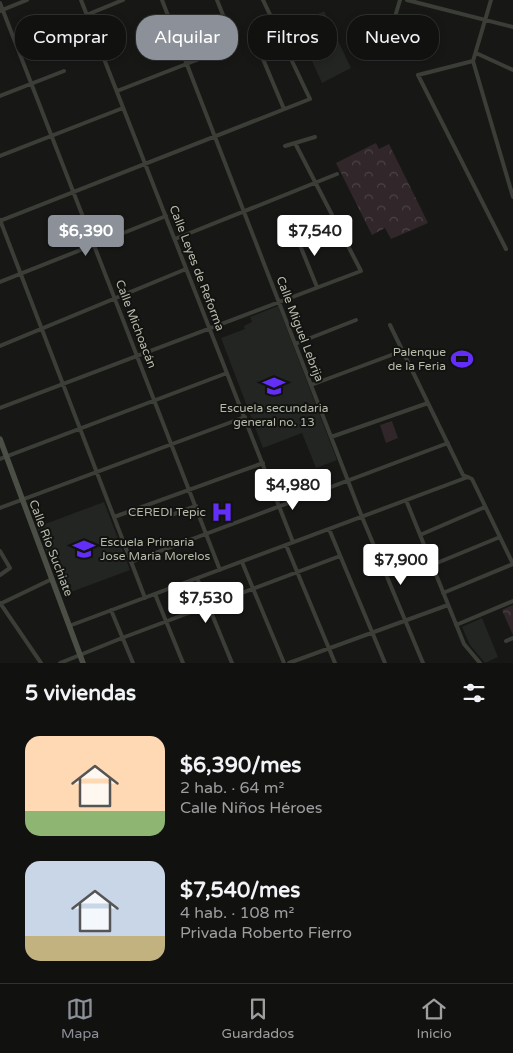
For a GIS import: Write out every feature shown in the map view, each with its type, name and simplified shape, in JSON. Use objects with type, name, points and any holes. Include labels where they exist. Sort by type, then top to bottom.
[{"type":"main road","name":"Calle Río Suchiate","points":[[0,439],[83,663]]},
{"type":"street","points":[[1,10],[27,0]]},
{"type":"street","name":"Calle Leyes de Reforma","points":[[81,0],[87,15]]},
{"type":"street","points":[[87,15],[123,0]]},
{"type":"street","name":"Calle Miguel Lebrija","points":[[162,0],[362,517],[423,663]]},
{"type":"street","points":[[117,91],[230,47],[218,17],[223,15],[217,0]]},
{"type":"street","points":[[145,598],[0,220],[310,99],[263,0]]},
{"type":"street","points":[[396,15],[400,0]]},
{"type":"street","points":[[407,0],[513,27]]},
{"type":"street","points":[[491,0],[473,61],[513,197]]},
{"type":"street","name":"Calle Michoacán","points":[[0,2],[1,10],[15,42]]},
{"type":"street","points":[[476,53],[513,70]]},
{"type":"street","name":"Calle Michoacán","points":[[22,60],[220,570]]},
{"type":"street","name":"Calle Leyes de Reforma","points":[[105,60],[293,542]]},
{"type":"street","points":[[263,60],[284,109]]},
{"type":"street","points":[[473,61],[418,75],[506,249]]},
{"type":"street","points":[[0,96],[64,71]]},
{"type":"street","points":[[0,156],[123,108]]},
{"type":"street","points":[[285,146],[315,136]]},
{"type":"street","points":[[0,408],[361,271],[295,143]]},
{"type":"street","points":[[175,239],[337,174]]},
{"type":"street","points":[[0,282],[166,216]]},
{"type":"street","points":[[295,233],[317,287]]},
{"type":"street","points":[[0,346],[186,269]]},
{"type":"street","points":[[295,344],[356,320]]},
{"type":"street","points":[[390,325],[464,475],[470,478],[513,564],[444,593]]},
{"type":"street","points":[[311,385],[402,351]]},
{"type":"street","points":[[0,459],[227,373]]},
{"type":"street","points":[[331,437],[428,403]]},
{"type":"street","points":[[0,508],[244,417]]},
{"type":"street","points":[[131,562],[448,443]]},
{"type":"street","points":[[114,517],[262,464]]},
{"type":"street","points":[[69,626],[406,500],[470,478]]},
{"type":"street","points":[[406,500],[464,644],[480,663]]},
{"type":"street","points":[[171,515],[196,506]]},
{"type":"street","points":[[420,535],[485,508]]},
{"type":"street","points":[[329,529],[385,663]]},
{"type":"street","points":[[432,565],[500,537]]},
{"type":"street","points":[[286,545],[335,663]]},
{"type":"street","points":[[0,551],[10,568],[0,575]]},
{"type":"street","points":[[60,663],[340,556]]},
{"type":"street","points":[[242,562],[284,663]]},
{"type":"street","points":[[197,578],[232,663]]},
{"type":"street","points":[[41,663],[0,604],[53,579]]},
{"type":"street","points":[[155,594],[183,663]]},
{"type":"street","points":[[456,625],[513,600]]},
{"type":"street","points":[[290,663],[448,605]]},
{"type":"street","points":[[111,610],[132,663]]},
{"type":"street","points":[[506,641],[513,638]]},
{"type":"shaded area","points":[[324,11],[326,15],[317,15]]},
{"type":"shaded area","points":[[337,38],[351,68],[322,83],[312,60],[337,60]]},
{"type":"shaded area","name":"Escuela secundaria general no. 13","points":[[278,306],[337,460],[316,468],[302,433],[263,448],[221,338],[245,329],[244,326],[252,322],[250,317]]},
{"type":"shaded area","name":"Escuela Primaria Jose Maria Morelos","points":[[104,502],[130,570],[63,595],[37,527]]},
{"type":"shaded area","points":[[482,618],[498,657],[485,663],[470,645],[462,627]]},
{"type":"green space","points":[[376,143],[379,149],[389,144],[428,223],[391,239],[385,228],[372,235],[336,163]]},
{"type":"green space","points":[[392,421],[398,438],[386,443],[380,425]]},
{"type":"green space","points":[[513,605],[513,635],[502,610]]},
{"type":"place","name":"Palenque de la Feria","points":[[462,359]]},
{"type":"place","name":"Escuela secundaria general no. 13","points":[[274,386]]},
{"type":"place","name":"CEREDI Tepic","points":[[222,512]]},
{"type":"place","name":"Escuela Primaria Jose Maria Morelos","points":[[84,549]]}]
